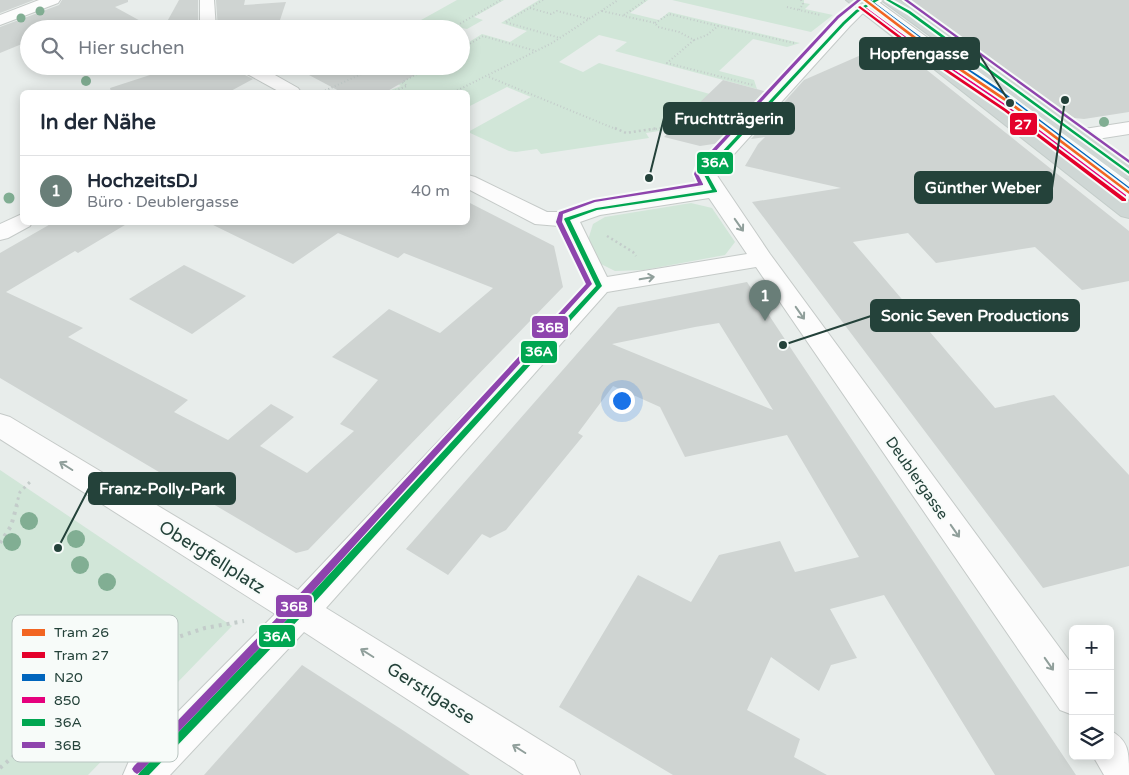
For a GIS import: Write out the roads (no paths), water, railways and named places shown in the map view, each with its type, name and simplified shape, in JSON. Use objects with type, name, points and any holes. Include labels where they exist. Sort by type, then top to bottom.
[{"type":"main road","points":[[870,2],[905,10],[1068,136],[1129,173]]},
{"type":"main road","points":[[870,2],[1033,137],[1129,211]]},
{"type":"main road","points":[[1033,137],[1068,136]]},
{"type":"street","points":[[0,20],[53,0]]},
{"type":"street","points":[[207,0],[208,20]]},
{"type":"street","name":"Deublergasse","points":[[870,2],[820,49],[705,172],[715,191],[762,259],[1069,691]]},
{"type":"street","points":[[260,75],[288,90]]},
{"type":"street","points":[[259,90],[273,83]]},
{"type":"street","points":[[1068,136],[1129,128]]},
{"type":"street","points":[[470,181],[544,219],[567,219],[596,209],[715,191]]},
{"type":"street","points":[[567,219],[599,286]]},
{"type":"street","points":[[0,233],[20,222]]},
{"type":"street","points":[[178,739],[301,611],[599,286],[762,259]]},
{"type":"street","name":"Obergfellplatz","points":[[0,425],[301,611]]},
{"type":"street","name":"Gerstlgasse","points":[[301,611],[560,775]]},
{"type":"street","points":[[1114,756],[1128,775]]},
{"type":"street","points":[[143,775],[156,762]]},
{"type":"lane","points":[[1068,136],[1129,189]]},
{"type":"tram line","name":"26","points":[[865,0],[927,47],[1010,103],[1129,193]]},
{"type":"tram line","name":"27","points":[[860,7],[922,54],[1005,110],[1124,200]]},
{"type":"place","name":"Günther Weber","points":[[1065,100]]},
{"type":"place","name":"Hopfengasse","points":[[1010,103]]},
{"type":"place","name":"Fruchtträgerin","points":[[649,178]]},
{"type":"place","name":"HochzeitsDJ","points":[[765,321]]},
{"type":"place","name":"Sonic Seven Productions","points":[[783,345]]},
{"type":"place","name":"Franz-Polly-Park","points":[[58,548]]}]
